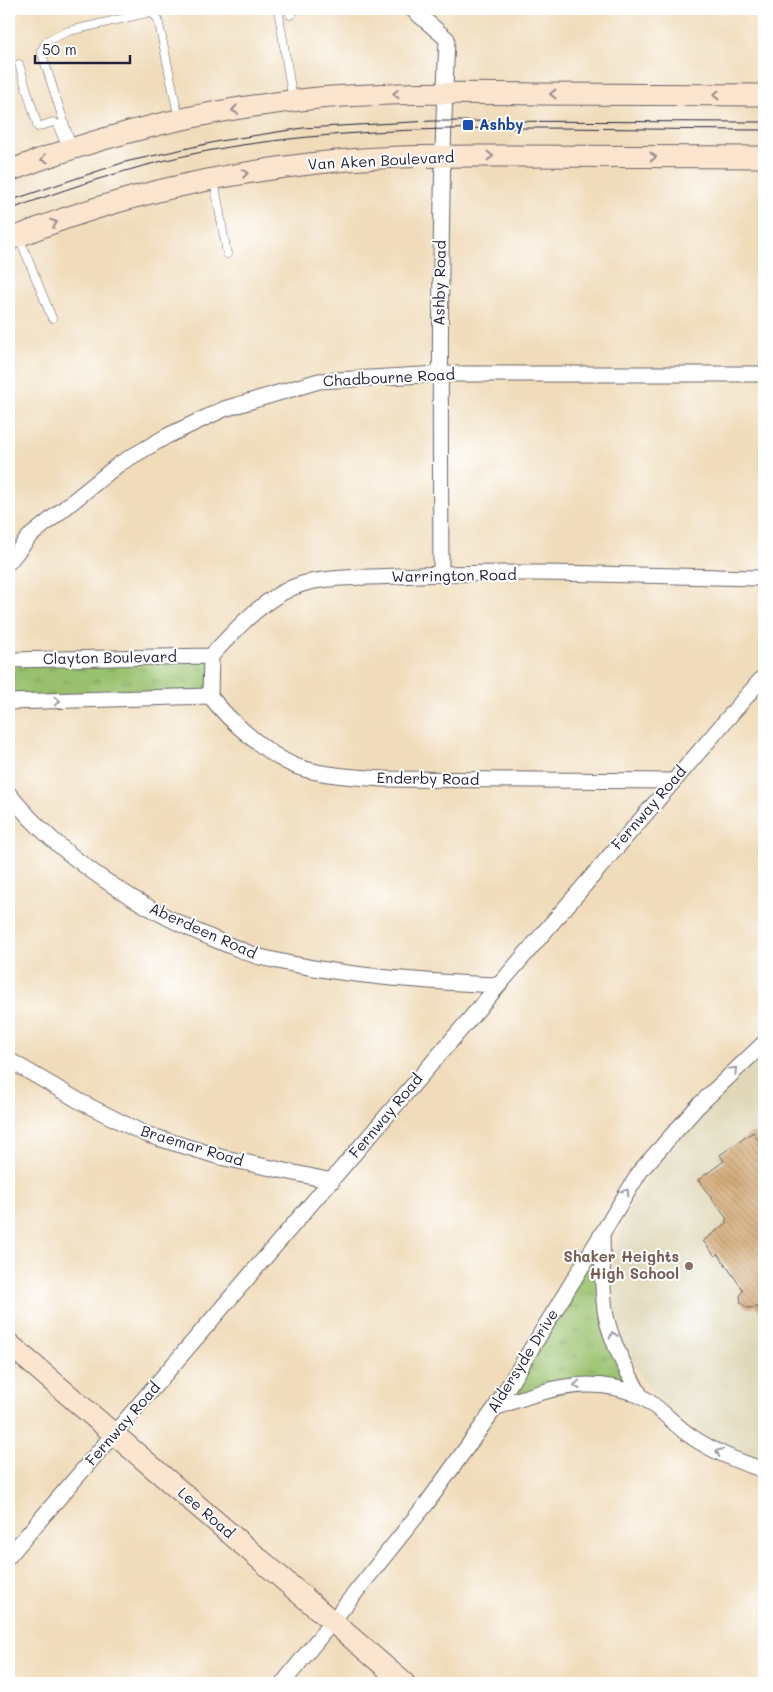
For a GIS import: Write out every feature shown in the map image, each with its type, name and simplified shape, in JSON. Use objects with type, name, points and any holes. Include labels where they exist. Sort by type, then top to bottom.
[{"type":"main road","points":[[9,171],[119,135],[179,121],[293,101],[445,93],[764,95]]},
{"type":"main road","name":"Van Aken Boulevard","points":[[14,238],[120,202],[214,178],[338,161],[442,156],[764,157]]},
{"type":"main road","name":"Lee Road","points":[[9,1344],[404,1683]]},
{"type":"street","name":"Ashby Road","points":[[412,9],[447,39],[442,156],[439,374],[441,574]]},
{"type":"street","name":"Chadbourne Road","points":[[9,562],[29,537],[119,464],[167,436],[224,409],[319,381],[439,374],[764,374]]},
{"type":"street","name":"Warrington Road","points":[[211,656],[239,626],[266,603],[302,584],[336,580],[441,574],[764,578]]},
{"type":"street","name":"Clayton Boulevard","points":[[9,660],[211,656]]},
{"type":"street","points":[[9,702],[210,696],[211,656]]},
{"type":"street","name":"Fernway Road","points":[[9,1556],[332,1181],[496,986],[764,676]]},
{"type":"street","name":"Enderby Road","points":[[210,696],[226,717],[264,747],[302,768],[342,776],[385,779],[673,781]]},
{"type":"street","name":"Aberdeen Road","points":[[9,794],[18,805],[77,860],[139,903],[201,934],[258,956],[339,973],[405,980],[496,986]]},
{"type":"street","name":"Aldersyde Drive","points":[[283,1683],[334,1623],[428,1504],[495,1408],[641,1170],[698,1106],[764,1043]]},
{"type":"street","name":"Braemar Road","points":[[9,1060],[81,1102],[145,1134],[220,1158],[332,1181]]},
{"type":"street","points":[[602,1234],[603,1292],[607,1318],[626,1370],[640,1395],[692,1437],[736,1461],[764,1470]]},
{"type":"street","points":[[495,1408],[555,1387],[574,1385],[612,1387],[640,1395]]},
{"type":"lane","points":[[70,150],[41,51],[47,41],[69,31],[170,9]]},
{"type":"lane","points":[[278,9],[293,101]]},
{"type":"lane","points":[[152,12],[158,19],[179,121]]},
{"type":"lane","points":[[19,64],[38,127],[53,122],[57,124],[70,150]]},
{"type":"lane","points":[[214,178],[227,254]]},
{"type":"lane","points":[[14,238],[52,318]]},
{"type":"shaded area","name":"Shaker Heights High School","points":[[764,1054],[764,1460],[725,1447],[685,1420],[652,1390],[638,1371],[620,1334],[612,1294],[614,1255],[618,1237],[634,1199],[651,1175],[688,1131]]},
{"type":"green space","points":[[211,656],[210,696],[9,702],[9,660]]},
{"type":"green space","points":[[602,1234],[603,1292],[640,1395],[596,1385],[495,1408]]},
{"type":"building","points":[[753,1132],[764,1148],[764,1318],[757,1307],[747,1308],[741,1303],[740,1296],[743,1290],[718,1254],[715,1256],[703,1241],[727,1223],[725,1221],[727,1219],[698,1180],[724,1161],[720,1155]]},
{"type":"tram line","points":[[9,201],[125,162],[220,141],[303,128],[431,121],[764,122]]},
{"type":"tram line","points":[[9,210],[95,180],[153,163],[212,150],[307,137],[437,129],[764,130]]},
{"type":"place","name":"Ashby","points":[[468,125]]},
{"type":"place","name":"Shaker Heights High School","points":[[689,1266]]}]
